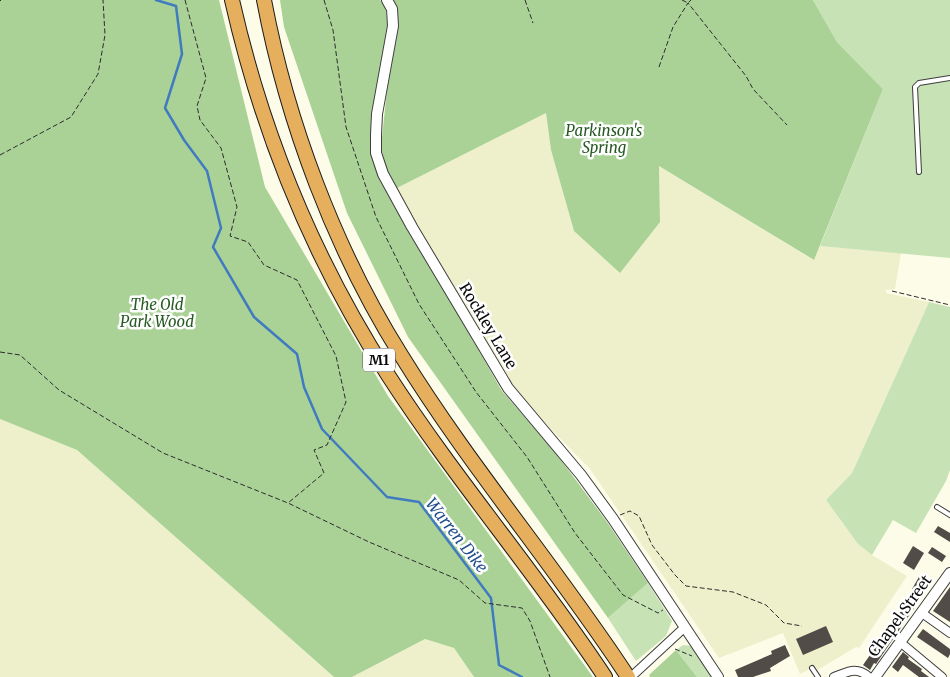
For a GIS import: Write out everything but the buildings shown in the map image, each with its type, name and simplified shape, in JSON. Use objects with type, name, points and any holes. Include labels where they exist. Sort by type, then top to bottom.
[{"type":"highway","name":"M1","points":[[232,0],[259,101],[285,174],[308,230],[350,312],[388,375],[436,444],[577,634],[606,677]]},
{"type":"highway","name":"M1","points":[[264,0],[290,105],[310,166],[339,237],[377,313],[400,355],[470,459],[596,628],[630,677]]},
{"type":"street","name":"Rockley Lane","points":[[387,0],[392,9],[393,26],[377,114],[376,135],[376,153],[383,174],[412,227],[508,388],[563,453],[613,520],[718,677]]},
{"type":"street","name":"Chapel Street","points":[[875,677],[950,573]]},
{"type":"street","points":[[922,613],[950,633]]},
{"type":"street","points":[[630,677],[664,644],[685,627]]},
{"type":"street","points":[[900,642],[942,677]]},
{"type":"street","points":[[834,677],[855,670],[863,672],[869,677]]},
{"type":"lane","points":[[919,172],[915,86],[919,83],[950,78]]},
{"type":"lane","points":[[937,507],[950,515]]},
{"type":"lane","points":[[812,668],[818,677]]},
{"type":"path","points":[[0,155],[71,117],[98,74],[105,35],[103,0]]},
{"type":"path","points":[[185,0],[206,78],[197,106],[200,120],[221,148],[237,208],[230,236],[248,242],[264,265],[297,280],[336,356],[346,402],[328,442],[326,445],[314,450],[324,473],[288,503]]},
{"type":"path","points":[[324,0],[333,30],[346,127],[376,217],[419,304],[476,392],[527,458],[574,533],[623,595],[658,613],[671,606]]},
{"type":"path","points":[[525,0],[533,23]]},
{"type":"path","points":[[682,0],[688,3],[746,76],[753,89],[787,125]]},
{"type":"path","points":[[659,66],[672,27],[691,0]]},
{"type":"path","points":[[892,292],[950,305]]},
{"type":"path","points":[[0,352],[20,355],[59,390],[163,453],[288,503],[369,542],[459,580],[485,603],[522,608],[530,621],[550,677]]},
{"type":"path","points":[[613,520],[630,511],[639,516],[652,544],[675,575],[686,586],[733,592],[766,605],[784,623],[802,626]]},
{"type":"path","points":[[664,644],[691,655]]},
{"type":"green space","name":"The Old Park Wood","points":[[0,0],[219,0],[265,187],[388,396],[593,677],[474,677],[454,648],[425,639],[352,677],[334,677],[77,450],[0,419]]},
{"type":"green space","points":[[280,0],[380,0],[385,5],[388,25],[372,115],[371,151],[379,177],[502,391],[555,452],[607,522],[648,583],[608,618],[408,337],[347,213],[284,27]]},
{"type":"green space","name":"Parkinson's Spring","points":[[392,0],[813,0],[837,42],[883,89],[814,260],[659,166],[660,222],[620,273],[574,231],[551,150],[546,113],[395,189],[387,171],[381,147],[398,13]]},
{"type":"green space","points":[[813,0],[950,0],[950,258],[820,246],[883,89],[837,42]]},
{"type":"green space","points":[[546,113],[551,150],[574,231],[660,222],[659,166],[813,260],[820,246],[901,253],[895,289],[886,290],[886,293],[929,302],[852,473],[826,500],[858,544],[872,555],[907,576],[859,648],[856,647],[816,671],[814,667],[800,674],[783,633],[719,658],[590,469],[511,385],[395,189]]},
{"type":"green space","points":[[929,302],[950,307],[950,470],[946,481],[916,533],[893,520],[872,555],[858,544],[826,500],[852,473]]},
{"type":"green space","points":[[0,419],[77,450],[334,677],[0,677]]},
{"type":"green space","points":[[648,583],[672,621],[666,636],[636,661],[608,618]]},
{"type":"green space","points":[[425,639],[454,648],[474,677],[352,677]]},
{"type":"green space","points":[[683,645],[691,646],[713,677],[697,677],[676,650]]},
{"type":"green space","points":[[676,650],[697,677],[650,677],[649,675]]},
{"type":"waterway","name":"Warren Dike","points":[[156,0],[176,6],[182,54],[165,108],[184,140],[207,171],[221,228],[213,247],[254,317],[297,354],[304,387],[322,429],[387,497],[419,502],[491,598],[499,665],[522,677]]}]
